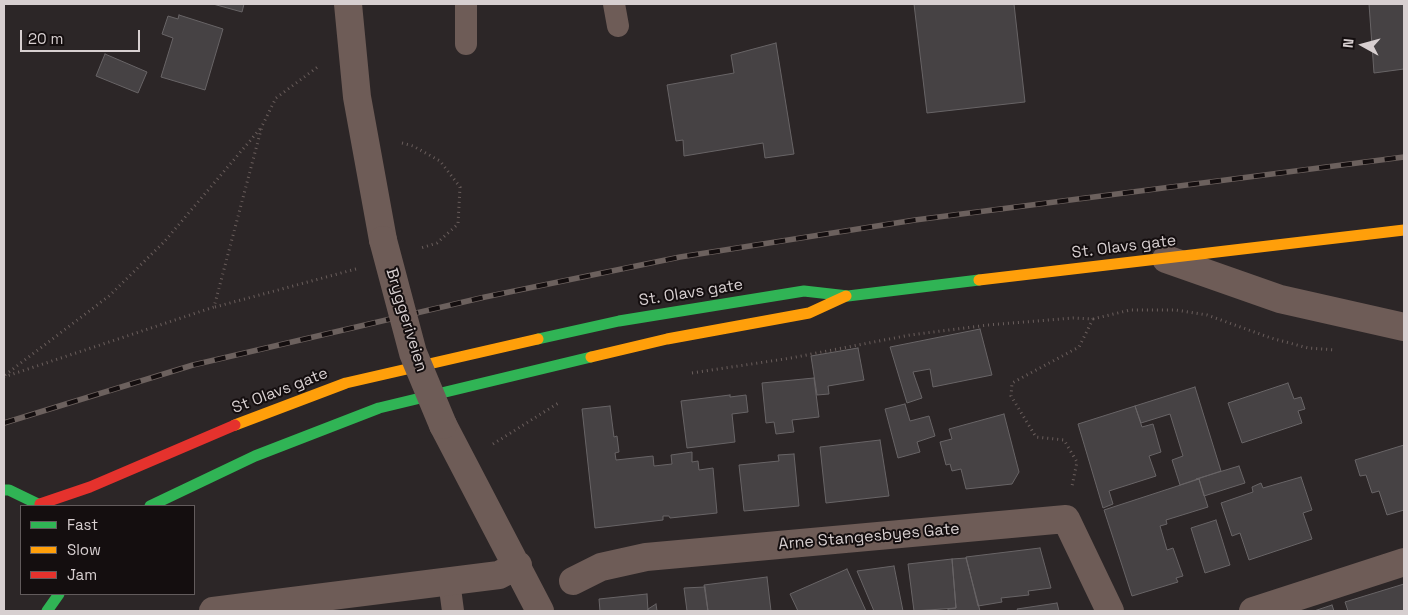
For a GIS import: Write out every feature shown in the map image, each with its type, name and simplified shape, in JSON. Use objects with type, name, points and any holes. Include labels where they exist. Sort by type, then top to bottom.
[{"type":"highway","name":"St. Olavs gate","points":[[540,338],[619,321],[804,291],[848,296],[1404,230]]},
{"type":"highway","name":"St. Olavs gate","points":[[152,505],[255,456],[379,408],[667,339],[809,313],[848,296]]},
{"type":"highway","name":"St Olavs gate","points":[[41,505],[90,487],[266,412],[346,383],[540,338]]},
{"type":"highway","points":[[4,490],[9,490],[41,505]]},
{"type":"highway","points":[[47,611],[58,595]]},
{"type":"street","name":"Bryggeriveien","points":[[348,4],[357,97],[383,240],[413,353],[443,425],[518,565],[540,611]]},
{"type":"street","points":[[1166,259],[1280,299],[1404,327]]},
{"type":"street","points":[[1066,519],[1110,611]]},
{"type":"street","name":"Arne Stangesbyes Gate","points":[[573,581],[601,567],[646,557],[1066,519]]},
{"type":"street","points":[[1253,611],[1404,562]]},
{"type":"street","points":[[213,611],[499,575],[518,565]]},
{"type":"lane","points":[[466,4],[466,44]]},
{"type":"lane","points":[[614,4],[618,26]]},
{"type":"lane","points":[[449,581],[453,611]]},
{"type":"path","points":[[4,377],[214,307],[262,126],[276,98],[322,63],[353,57]]},
{"type":"path","points":[[4,377],[109,296],[164,242],[262,126]]},
{"type":"path","points":[[683,374],[791,358],[910,335],[988,325],[1073,318],[1093,319],[1130,310],[1176,310],[1207,315],[1270,338]]},
{"type":"path","points":[[1066,519],[1077,462],[1064,440],[1036,436],[1011,396],[1011,389],[1012,383],[1079,347],[1093,319]]},
{"type":"path","points":[[466,466],[492,445],[561,402]]},
{"type":"building","points":[[213,4],[244,4],[242,12]]},
{"type":"building","points":[[914,4],[1014,4],[1025,102],[927,113]]},
{"type":"building","points":[[1369,4],[1404,4],[1404,69],[1374,73]]},
{"type":"building","points":[[179,15],[223,29],[205,90],[161,77],[173,38],[162,34],[168,16],[178,19]]},
{"type":"building","points":[[776,43],[794,154],[765,158],[763,143],[684,156],[683,140],[676,141],[667,85],[734,73],[731,55]]},
{"type":"building","points":[[105,54],[147,72],[138,93],[96,76]]},
{"type":"building","points":[[980,329],[992,375],[933,387],[930,369],[913,372],[922,398],[907,403],[890,347]]},
{"type":"building","points":[[858,348],[864,380],[828,386],[829,394],[817,395],[811,356]]},
{"type":"building","points":[[814,378],[819,417],[792,420],[794,432],[776,434],[774,422],[766,423],[762,383]]},
{"type":"building","points":[[1288,383],[1294,399],[1301,397],[1305,409],[1298,411],[1302,423],[1242,443],[1228,403]]},
{"type":"building","points":[[1195,387],[1221,471],[1180,485],[1172,460],[1183,456],[1170,414],[1141,423],[1135,406]]},
{"type":"building","points":[[730,395],[730,397],[746,395],[748,412],[732,414],[735,442],[687,448],[681,401]]},
{"type":"building","points":[[905,404],[910,421],[929,416],[935,436],[917,442],[920,452],[898,458],[885,409]]},
{"type":"building","points":[[610,406],[614,437],[617,436],[619,452],[615,453],[616,460],[653,456],[654,466],[672,464],[671,455],[692,452],[692,462],[698,461],[699,470],[713,468],[717,513],[670,518],[669,516],[663,516],[663,520],[595,528],[582,409]]},
{"type":"building","points":[[1135,406],[1142,427],[1153,424],[1161,452],[1149,456],[1156,476],[1109,491],[1113,504],[1103,508],[1078,424]]},
{"type":"building","points":[[1004,414],[1019,472],[1012,484],[966,489],[961,469],[952,471],[950,464],[946,465],[940,442],[952,439],[949,429]]},
{"type":"building","points":[[880,440],[889,496],[826,503],[820,447]]},
{"type":"building","points":[[1404,445],[1404,510],[1387,515],[1379,491],[1372,493],[1366,475],[1360,476],[1355,460]]},
{"type":"building","points":[[794,454],[799,506],[744,511],[739,465],[779,461],[778,455]]},
{"type":"building","points":[[1239,466],[1245,483],[1204,496],[1199,479],[1196,479]]},
{"type":"building","points":[[1301,477],[1312,510],[1303,513],[1312,539],[1249,560],[1240,533],[1232,536],[1221,503],[1253,492],[1252,487],[1261,483],[1263,488]]},
{"type":"building","points":[[1199,479],[1208,507],[1166,520],[1167,524],[1160,526],[1167,550],[1173,548],[1183,576],[1176,578],[1178,582],[1132,596],[1104,510]]},
{"type":"building","points":[[1216,520],[1230,565],[1205,573],[1191,528]]},
{"type":"building","points":[[1040,548],[1051,588],[1028,591],[1029,595],[1001,598],[1002,602],[978,606],[966,557]]},
{"type":"building","points":[[966,558],[980,611],[948,611],[948,609],[956,608],[952,559]]},
{"type":"building","points":[[952,559],[956,608],[914,611],[908,564]]},
{"type":"building","points":[[894,566],[903,611],[874,611],[857,571]]},
{"type":"building","points":[[847,569],[866,611],[798,611],[790,594]]},
{"type":"building","points":[[767,577],[771,611],[708,611],[704,585]]},
{"type":"building","points":[[1404,584],[1404,611],[1348,611],[1345,602]]},
{"type":"building","points":[[705,587],[708,611],[687,611],[684,588]]},
{"type":"building","points":[[647,594],[648,611],[600,611],[599,599]]},
{"type":"building","points":[[1057,603],[1059,611],[1018,611],[1017,609]]},
{"type":"building","points":[[656,604],[657,611],[648,611],[648,609]]},
{"type":"building","points":[[1332,605],[1334,611],[1314,611]]},
{"type":"railway","points":[[4,423],[193,365],[485,297],[680,257],[915,220],[1404,157]]},
{"type":"traffic: fast","points":[[538,339],[619,321],[804,291],[848,296],[979,280]]},
{"type":"traffic: fast","points":[[152,505],[255,456],[379,408],[591,357]]},
{"type":"traffic: fast","points":[[4,490],[9,490],[40,505]]},
{"type":"traffic: fast","points":[[47,611],[58,595]]},
{"type":"traffic: slow","points":[[979,280],[1404,230]]},
{"type":"traffic: slow","points":[[591,357],[667,339],[809,313],[846,296]]},
{"type":"traffic: slow","points":[[235,425],[346,383],[538,339]]},
{"type":"traffic: jam","points":[[40,504],[90,487],[235,425]]}]
